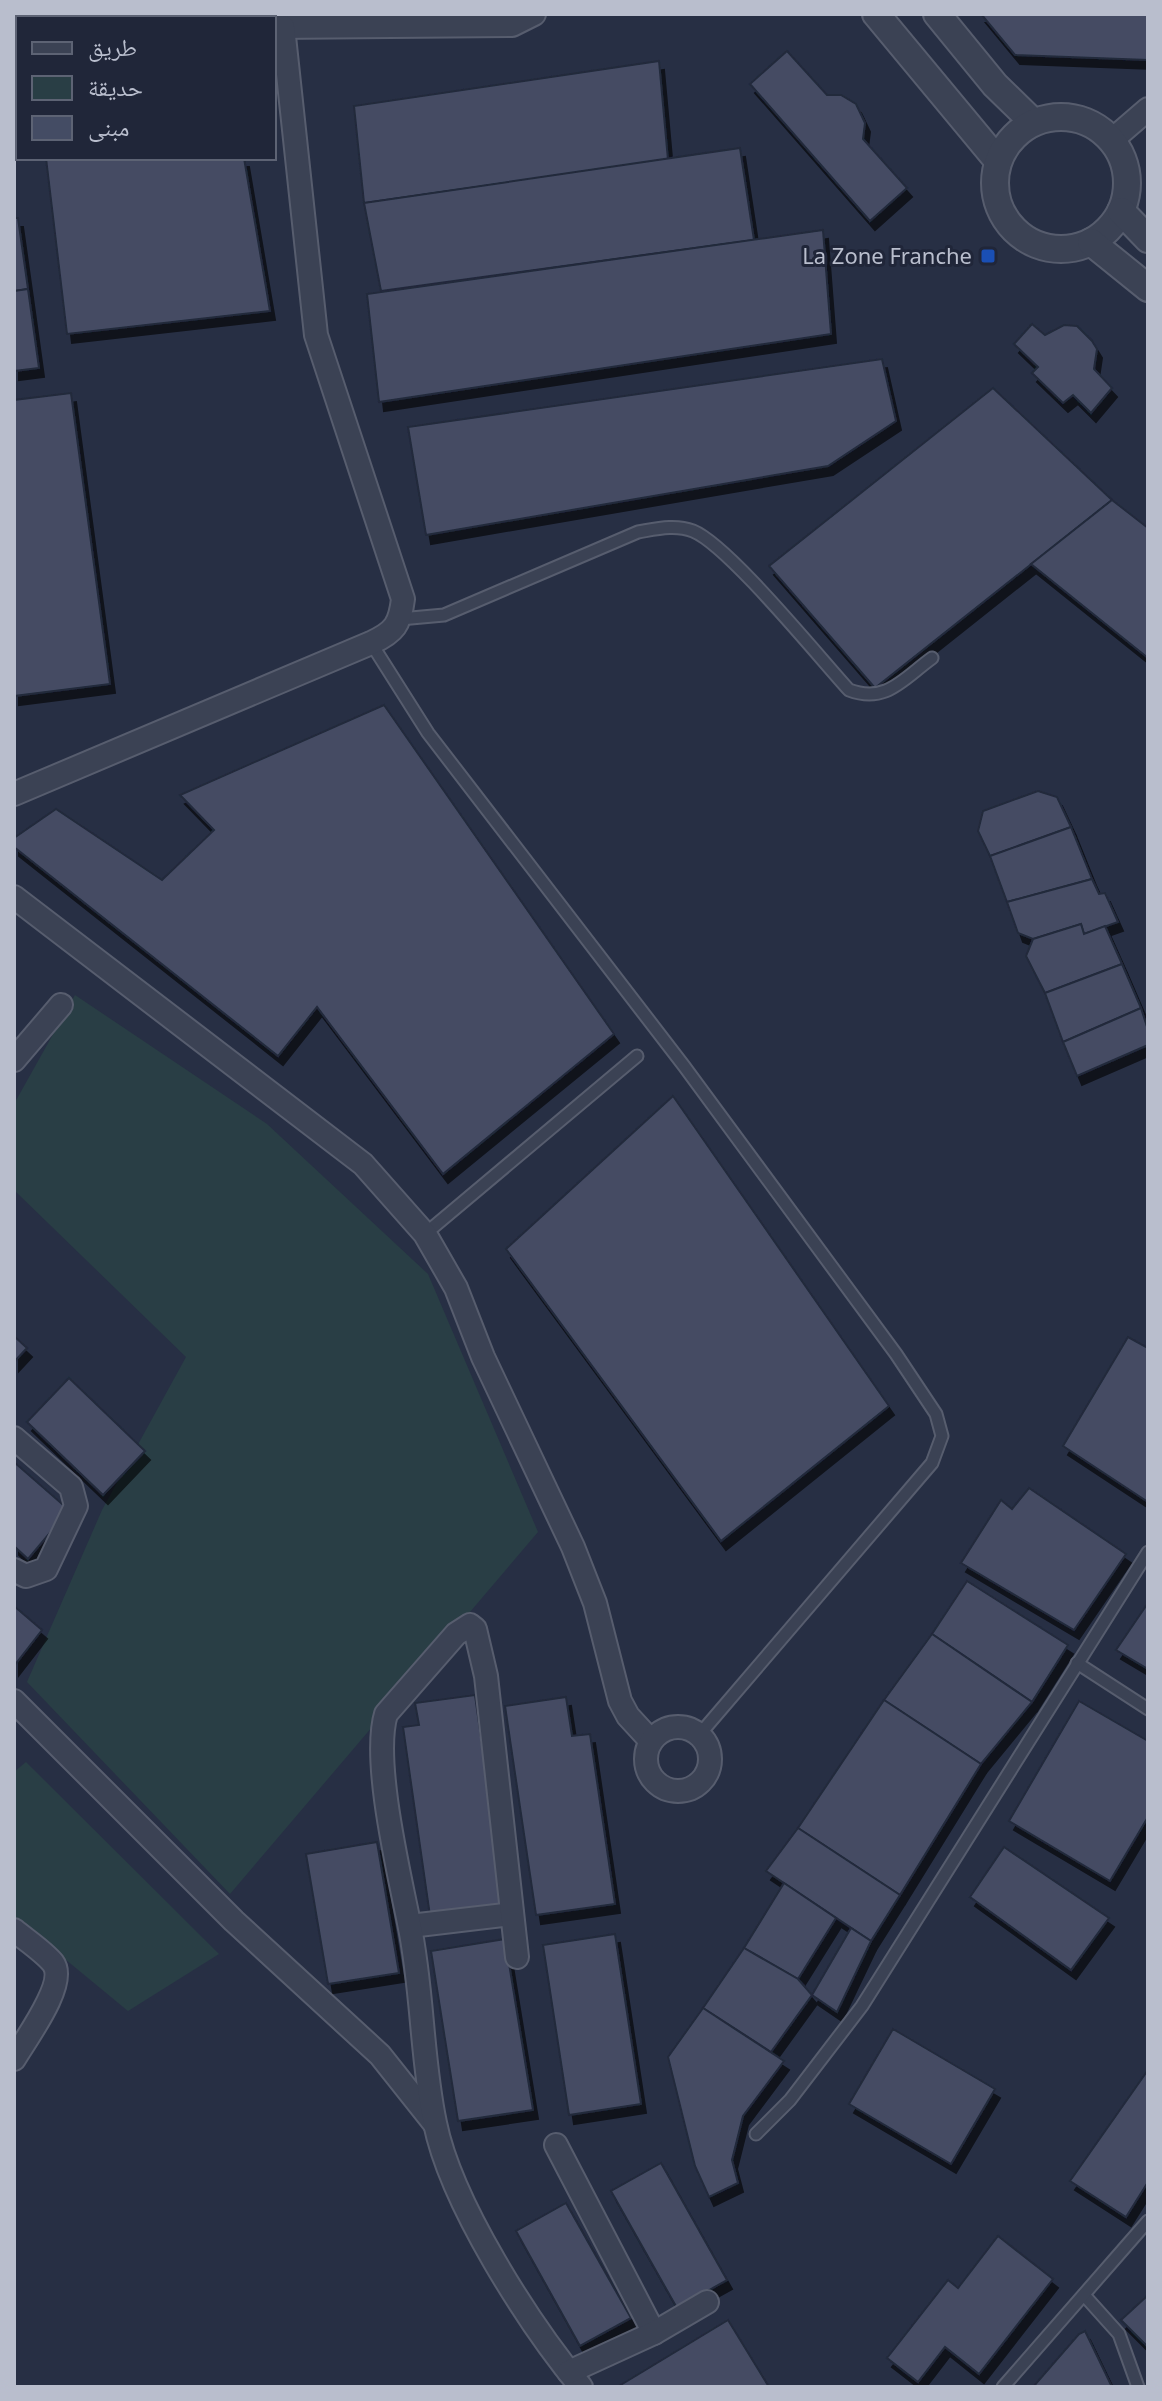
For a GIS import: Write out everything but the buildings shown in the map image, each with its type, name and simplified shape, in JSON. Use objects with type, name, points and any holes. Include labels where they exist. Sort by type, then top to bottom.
[{"type":"street","points":[[57,14],[91,16]]},
{"type":"street","points":[[14,794],[393,633],[400,619],[403,599],[316,335],[279,27],[512,25],[534,14]]},
{"type":"street","points":[[876,14],[998,161]]},
{"type":"street","points":[[937,14],[995,85],[1033,122]]},
{"type":"street","points":[[1112,140],[1148,109]]},
{"type":"street","points":[[1054,117],[1075,118],[1095,126],[1112,140],[1123,160],[1128,182],[1121,211],[1114,224],[1091,242],[1076,248],[1053,250],[1031,243],[1013,230],[1000,212],[994,192],[998,161],[1015,134],[1033,122],[1054,117]]},
{"type":"street","points":[[1121,211],[1148,239]]},
{"type":"street","points":[[1091,242],[1148,288]]},
{"type":"street","points":[[14,897],[363,1164],[425,1234],[456,1288],[483,1357],[573,1547],[595,1603],[620,1701],[651,1741]]},
{"type":"street","points":[[14,1060],[61,1005]]},
{"type":"street","points":[[14,1438],[71,1487],[76,1506],[46,1569],[26,1576],[14,1570]]},
{"type":"street","points":[[517,1957],[486,1676],[475,1629],[470,1625],[456,1634],[397,1700],[386,1714],[381,1729],[397,1873],[410,1926],[435,2124],[459,2191],[537,2334],[575,2380],[707,2302]]},
{"type":"street","points":[[14,1701],[234,1921],[380,2055],[435,2124]]},
{"type":"street","points":[[674,1727],[700,1734],[710,1750],[710,1768],[700,1784],[683,1791],[665,1789],[651,1777],[646,1759],[651,1741],[674,1727]]},
{"type":"street","points":[[410,1926],[512,1914]]},
{"type":"street","points":[[14,1930],[54,1965],[57,1977],[53,1992],[14,2059]]},
{"type":"street","points":[[556,2145],[654,2333]]},
{"type":"lane","points":[[400,619],[444,615],[638,532],[666,527],[693,531],[722,552],[849,690],[862,695],[882,695],[932,658]]},
{"type":"lane","points":[[371,643],[428,733],[684,1066],[896,1354],[936,1414],[942,1436],[932,1463],[700,1734]]},
{"type":"lane","points":[[425,1234],[637,1056]]},
{"type":"lane","points":[[756,2134],[790,2100],[862,2006],[1148,1552]]},
{"type":"lane","points":[[1077,1663],[1148,1709]]},
{"type":"lane","points":[[1003,2387],[1148,2221]]},
{"type":"lane","points":[[1084,2295],[1119,2334],[1138,2387]]},
{"type":"green space","points":[[75,995],[267,1124],[428,1274],[538,1532],[230,1894],[27,1682],[102,1510],[186,1357],[14,1190],[14,1104]]},
{"type":"green space","points":[[26,1762],[219,1954],[128,2011],[14,1917],[14,1772]]},
{"type":"place","name":"La Zone Franche","points":[[988,256]]}]
